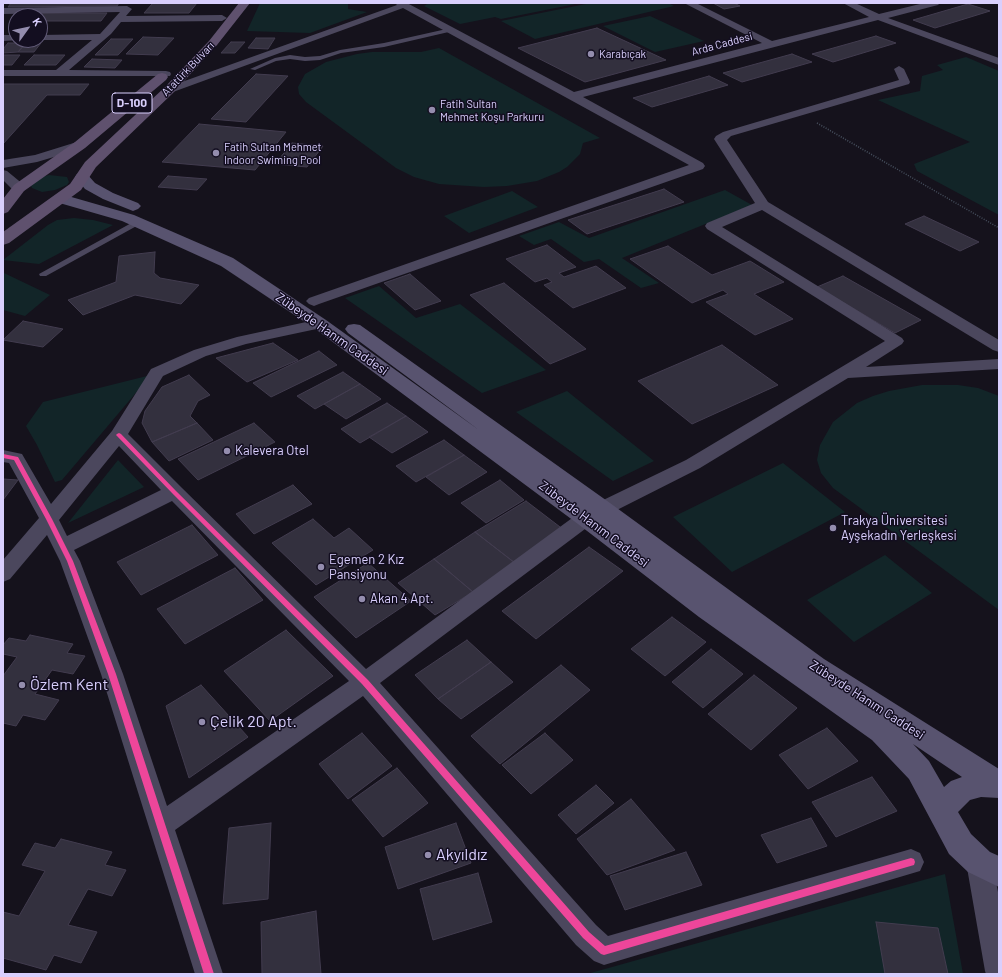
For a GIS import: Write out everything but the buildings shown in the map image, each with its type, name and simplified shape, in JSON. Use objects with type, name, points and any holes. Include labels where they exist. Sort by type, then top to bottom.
[{"type":"main road","name":"Atatürk Bulvarı","points":[[3,209],[19,188],[80,145],[166,74],[222,18],[233,3]]},
{"type":"main road","name":"Atatürk Bulvarı","points":[[3,240],[30,219],[76,188],[74,172],[90,164],[169,90],[213,43],[245,3]]},
{"type":"main road","points":[[44,169],[74,172]]},
{"type":"main road","name":"Zübeyde Hanım Caddesi","points":[[74,172],[90,186],[108,196],[174,223],[240,253],[314,301],[594,513],[708,610],[882,732],[919,770],[942,808],[960,844],[989,867]]},
{"type":"main road","points":[[19,188],[22,194],[28,197],[42,200],[61,199]]},
{"type":"main road","name":"Zübeyde Hanım Caddesi","points":[[61,199],[103,210],[138,223],[227,262],[320,324],[815,667],[998,785]]},
{"type":"main road","points":[[942,808],[961,790],[981,784],[998,785]]},
{"type":"street","points":[[689,3],[771,44]]},
{"type":"street","points":[[848,3],[878,18],[999,62]]},
{"type":"street","name":"Arda Caddesi","points":[[573,96],[935,3]]},
{"type":"street","points":[[169,90],[402,4],[699,166],[314,301]]},
{"type":"street","points":[[3,11],[129,6]]},
{"type":"street","points":[[58,74],[101,37],[119,19],[129,6]]},
{"type":"street","points":[[119,19],[222,18]]},
{"type":"street","points":[[48,38],[101,37]]},
{"type":"street","points":[[899,69],[905,82],[727,134],[720,139],[763,206],[999,347]]},
{"type":"street","points":[[3,73],[166,74]]},
{"type":"street","points":[[3,164],[37,158],[80,145]]},
{"type":"street","points":[[3,164],[44,169]]},
{"type":"street","points":[[3,174],[19,188]]},
{"type":"street","points":[[161,824],[365,682],[594,513],[693,464],[896,341],[712,226],[763,206]]},
{"type":"street","points":[[3,574],[120,435],[157,374],[200,353],[243,340],[320,324]]},
{"type":"street","points":[[844,373],[999,364]]},
{"type":"street","points":[[120,435],[174,492],[365,682],[586,935],[604,951],[911,862]]},
{"type":"street","points":[[3,456],[16,458],[70,562],[112,674],[209,974]]},
{"type":"street","points":[[62,547],[174,492]]},
{"type":"street","name":"Zübeyde Hanım Caddesi","points":[[989,867],[999,971]]},
{"type":"lane","points":[[253,69],[275,60],[290,57],[305,59],[320,58],[340,52],[384,45],[451,30]]},
{"type":"lane","points":[[44,274],[138,223]]},
{"type":"path","points":[[799,113],[999,228]]},
{"type":"green space","points":[[260,3],[348,3],[348,9],[367,12],[310,33],[247,31]]},
{"type":"green space","points":[[429,3],[580,3],[501,19],[495,17],[460,24],[424,6]]},
{"type":"green space","points":[[591,3],[668,3],[674,6],[535,39],[501,21]]},
{"type":"green space","points":[[650,16],[704,41],[655,52],[603,26]]},
{"type":"green space","name":"Fatih Sultan Mehmet Koşu Parkuru","points":[[439,48],[600,138],[583,143],[580,154],[567,167],[537,181],[507,186],[484,187],[439,184],[414,177],[396,168],[306,102],[299,94],[298,87],[305,74],[326,62],[357,54],[372,52],[421,52]]},
{"type":"green space","points":[[966,57],[999,71],[999,215],[917,171],[914,164],[970,142],[878,100],[920,91],[922,76],[943,70],[937,65]]},
{"type":"green space","points":[[49,175],[67,177],[69,182],[67,185],[55,190],[42,192],[32,188],[31,186],[42,177]]},
{"type":"green space","points":[[725,190],[752,205],[622,258],[659,283],[641,288],[599,259],[584,262],[551,239],[534,245],[519,236],[559,222],[589,238]]},
{"type":"green space","points":[[512,191],[538,207],[469,233],[444,216]]},
{"type":"green space","points":[[74,218],[93,220],[113,225],[39,264],[3,260],[48,225],[57,220]]},
{"type":"green space","points":[[3,273],[50,295],[25,316],[3,310]]},
{"type":"green space","points":[[379,286],[416,318],[460,304],[546,370],[482,393],[345,298]]},
{"type":"green space","points":[[151,375],[62,480],[55,482],[26,426],[43,402]]},
{"type":"green space","points":[[922,385],[958,385],[978,388],[999,396],[999,610],[833,488],[821,473],[817,460],[820,445],[833,422],[857,403],[873,396],[889,391]]},
{"type":"green space","points":[[567,391],[654,461],[613,481],[516,412]]},
{"type":"green space","points":[[118,460],[144,487],[68,523]]},
{"type":"green space","points":[[783,463],[845,512],[732,572],[673,517]]},
{"type":"green space","points":[[885,555],[932,593],[854,642],[807,600]]},
{"type":"green space","points":[[945,874],[963,974],[587,974]]},
{"type":"cycle path","points":[[119,435],[174,492],[365,682],[586,935],[604,951],[911,862]]},
{"type":"cycle path","points":[[3,456],[16,458],[70,561],[112,674],[209,974]]},
{"type":"place","name":"Karabıçak","points":[[591,54]]},
{"type":"place","name":"Fatih Sultan Mehmet Koşu Parkuru","points":[[432,110]]},
{"type":"place","name":"Fatih Sultan Mehmet Indoor Swiming Pool","points":[[216,153]]},
{"type":"place","name":"Kalevera Otel","points":[[227,451]]},
{"type":"place","name":"Trakya Üniversitesi Ayşekadın Yerleşkesi","points":[[833,528]]},
{"type":"place","name":"Egemen 2 Kız Pansiyonu","points":[[321,567]]},
{"type":"place","name":"Akan 4 Apt.","points":[[362,599]]},
{"type":"place","name":"Özlem Kent","points":[[22,685]]},
{"type":"place","name":"Çelik 20 Apt.","points":[[202,722]]},
{"type":"place","name":"Akyıldız","points":[[428,855]]}]
